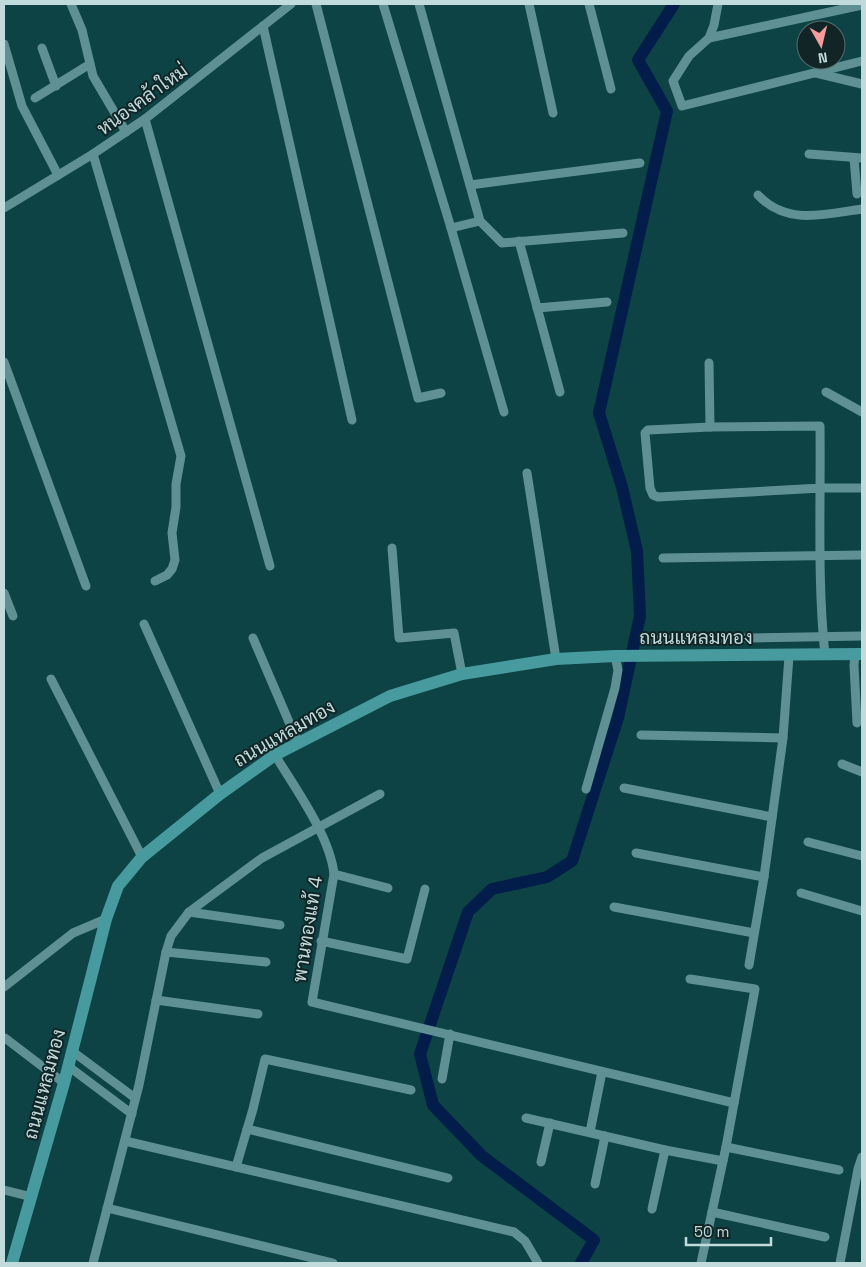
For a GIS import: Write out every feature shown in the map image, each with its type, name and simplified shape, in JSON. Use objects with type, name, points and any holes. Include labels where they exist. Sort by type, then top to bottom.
[{"type":"main road","name":"ถนนแหลมทอง","points":[[12,1263],[64,1083],[106,918],[118,886],[142,858],[220,794],[275,755],[390,696],[462,674],[556,659],[620,656],[859,654]]},
{"type":"street","points":[[71,4],[82,30],[93,76],[126,132]]},
{"type":"street","name":"หนองคล้าใหม่","points":[[4,208],[145,120],[291,4]]},
{"type":"street","points":[[316,4],[418,398],[441,393]]},
{"type":"street","points":[[383,4],[451,228],[504,412]]},
{"type":"street","points":[[419,4],[480,220],[502,242],[623,233]]},
{"type":"street","points":[[529,4],[553,112]]},
{"type":"street","points":[[589,4],[612,89]]},
{"type":"street","points":[[718,4],[714,25],[709,38],[689,56],[673,81],[682,106],[862,60]]},
{"type":"street","points":[[709,38],[862,5]]},
{"type":"street","points":[[263,26],[352,420]]},
{"type":"street","points":[[4,44],[22,106],[58,175]]},
{"type":"street","points":[[42,48],[56,86]]},
{"type":"street","points":[[35,98],[90,64]]},
{"type":"street","points":[[815,73],[862,84]]},
{"type":"street","points":[[145,120],[270,566]]},
{"type":"street","points":[[93,154],[181,456],[176,484],[176,507],[172,533],[175,560],[172,569],[155,581]]},
{"type":"street","points":[[809,154],[858,158],[857,194]]},
{"type":"street","points":[[470,185],[640,163]]},
{"type":"street","points":[[758,195],[767,205],[793,215],[806,216],[862,209]]},
{"type":"street","points":[[451,228],[480,220]]},
{"type":"street","points":[[519,241],[560,392]]},
{"type":"street","points":[[537,308],[607,302]]},
{"type":"street","points":[[4,362],[86,586]]},
{"type":"street","points":[[709,363],[710,427]]},
{"type":"street","points":[[826,392],[862,412]]},
{"type":"street","points":[[825,655],[821,555],[821,488],[820,426],[710,427],[648,430],[645,433],[650,488],[653,494],[658,497],[821,488],[862,488]]},
{"type":"street","points":[[527,473],[556,659]]},
{"type":"street","points":[[392,548],[399,638],[454,633],[462,674]]},
{"type":"street","points":[[663,558],[862,555]]},
{"type":"street","points":[[4,593],[13,616]]},
{"type":"street","points":[[144,624],[220,794]]},
{"type":"street","points":[[645,640],[862,636]]},
{"type":"street","points":[[253,638],[298,742]]},
{"type":"street","points":[[857,723],[854,665],[859,654]]},
{"type":"street","points":[[586,789],[616,688],[620,656]]},
{"type":"street","points":[[749,965],[764,877],[783,738],[789,656]]},
{"type":"street","points":[[51,680],[142,858]]},
{"type":"street","points":[[641,736],[783,738]]},
{"type":"street","name":"พานทองแท้ 4","points":[[275,755],[318,827],[329,850],[334,874],[312,1002],[450,1034]]},
{"type":"street","points":[[842,764],[862,772]]},
{"type":"street","points":[[624,788],[772,817]]},
{"type":"street","points":[[93,1263],[132,1114],[171,936],[189,912],[262,858],[380,794]]},
{"type":"street","points":[[808,842],[862,856]]},
{"type":"street","points":[[636,853],[764,877]]},
{"type":"street","points":[[334,874],[388,888]]},
{"type":"street","points":[[321,941],[407,958],[424,889]]},
{"type":"street","points":[[801,893],[862,911]]},
{"type":"street","points":[[614,907],[754,932]]},
{"type":"street","points":[[189,912],[280,924]]},
{"type":"street","points":[[4,987],[73,933],[106,918]]},
{"type":"street","points":[[166,952],[266,962]]},
{"type":"street","points":[[690,979],[755,990],[726,1147],[701,1263]]},
{"type":"street","points":[[156,1000],[258,1014]]},
{"type":"street","points":[[442,1079],[450,1034],[602,1072],[734,1102]]},
{"type":"street","points":[[5,1038],[64,1083]]},
{"type":"street","points":[[72,1051],[135,1098]]},
{"type":"street","points":[[236,1167],[265,1059],[411,1090]]},
{"type":"street","points":[[68,1066],[132,1114]]},
{"type":"street","points":[[590,1132],[602,1072]]},
{"type":"street","points":[[526,1118],[665,1150],[723,1161]]},
{"type":"street","points":[[541,1162],[550,1123]]},
{"type":"street","points":[[247,1129],[448,1178]]},
{"type":"street","points":[[594,1184],[605,1136]]},
{"type":"street","points":[[124,1141],[514,1232],[525,1241],[538,1263]]},
{"type":"street","points":[[726,1147],[839,1170]]},
{"type":"street","points":[[652,1209],[665,1150]]},
{"type":"street","points":[[840,1263],[862,1157]]},
{"type":"street","points":[[4,1190],[32,1197]]},
{"type":"street","points":[[107,1208],[333,1263]]},
{"type":"street","points":[[712,1212],[825,1237]]},
{"type":"waterway","points":[[581,1263],[594,1240],[482,1156],[433,1105],[420,1054],[468,912],[492,889],[547,877],[572,861],[618,718],[640,616],[637,551],[622,487],[599,413],[667,111],[638,60],[674,4]]}]
